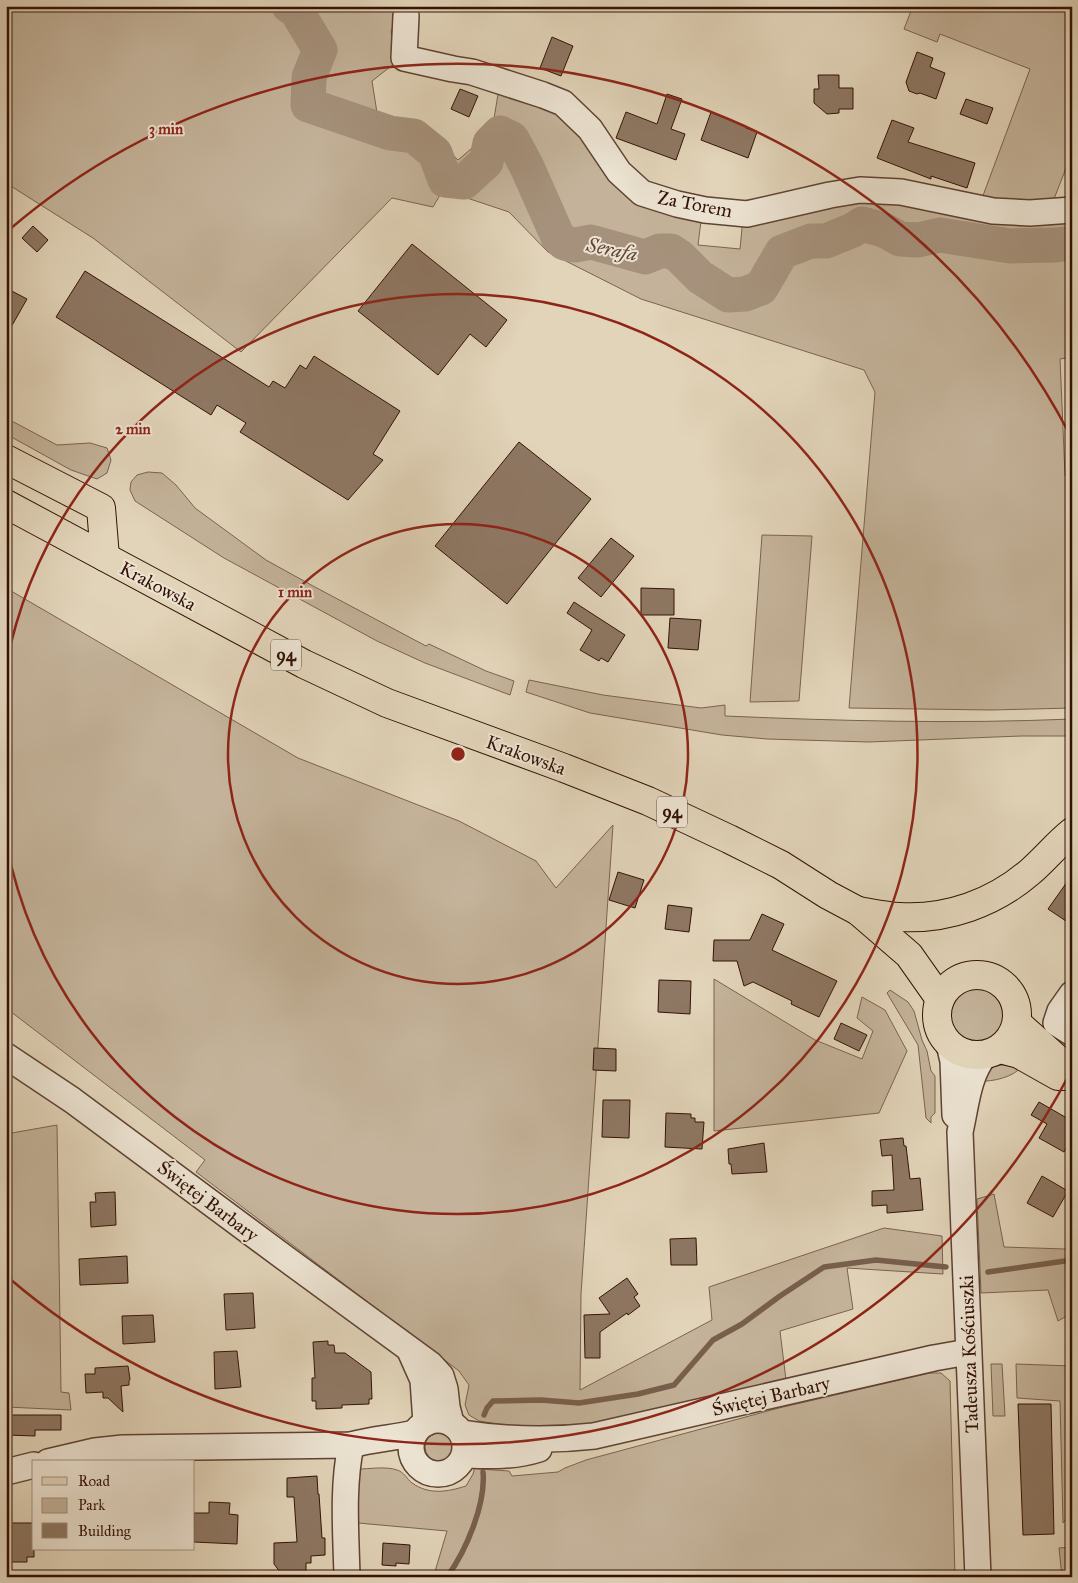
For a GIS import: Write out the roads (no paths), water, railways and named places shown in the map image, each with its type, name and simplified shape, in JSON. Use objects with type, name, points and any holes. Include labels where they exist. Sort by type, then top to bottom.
[{"type":"main road","name":"Krakowska","points":[[6,459],[101,508],[105,557]]},
{"type":"main road","name":"Krakowska","points":[[6,504],[313,668],[387,703],[648,801],[729,839],[780,866],[828,895],[858,910],[909,955],[940,999]]},
{"type":"main road","name":"94","points":[[858,910],[898,917],[920,917],[935,916],[974,906],[1002,892],[1029,873],[1072,832]]},
{"type":"main road","name":"Krakowska","points":[[909,955],[960,978]]},
{"type":"main road","points":[[993,1052],[1011,1038],[1018,1015],[1015,1000],[1000,982],[986,976],[978,975],[960,978],[949,986],[940,999],[937,1010],[940,1030],[949,1044],[955,1049],[970,1055],[993,1052],[1019,1054],[1058,1076],[1071,1077]]},
{"type":"main road","points":[[1017,1023],[1066,1067],[1071,1077]]},
{"type":"street","name":"Za Torem","points":[[406,16],[404,58],[472,72],[563,103],[590,129],[619,172],[642,193],[677,204],[705,210],[747,214],[860,190],[902,192],[993,211],[1030,213],[1072,210]]},
{"type":"street","points":[[1072,994],[1060,1011],[1056,1023],[1072,1033]]},
{"type":"street","name":"Tadeusza Kościuszki","points":[[949,1044],[953,1062],[955,1114],[960,1132],[978,1577]]},
{"type":"street","name":"Tadeusza Kościuszki","points":[[960,1132],[970,1086],[978,1064],[993,1052]]},
{"type":"street","name":"Świętej Barbary","points":[[6,1056],[72,1100],[430,1364],[441,1376],[447,1407],[459,1437],[503,1456],[522,1454],[573,1438],[594,1436],[934,1358],[968,1352]]},
{"type":"street","name":"Świętej Barbary","points":[[408,1348],[423,1380],[417,1437]]},
{"type":"street","points":[[56,1460],[94,1451],[123,1448],[351,1445],[373,1454],[417,1437],[438,1420],[459,1437],[457,1468],[443,1474],[428,1473],[416,1463],[417,1437]]},
{"type":"street","points":[[347,1577],[345,1504],[351,1445]]},
{"type":"street","points":[[6,1472],[32,1466]]},
{"type":"waterway","name":"Serafa","points":[[289,6],[296,10],[320,50],[309,77],[308,105],[390,133],[414,136],[435,153],[445,180],[464,182],[486,162],[490,143],[500,133],[512,139],[527,167],[558,237],[564,243],[575,245],[591,242],[645,257],[660,251],[671,251],[680,257],[700,277],[728,295],[745,294],[761,288],[782,252],[811,241],[826,241],[853,230],[862,224],[884,230],[900,239],[918,240],[940,235],[1010,246],[1072,243]]},
{"type":"waterway","points":[[484,1415],[493,1401],[541,1400],[579,1403],[638,1394],[674,1385],[713,1340],[742,1324],[824,1267],[876,1260],[946,1267]]},
{"type":"waterway","points":[[988,1272],[1072,1260]]},
{"type":"waterway","points":[[447,1577],[468,1541],[473,1527],[481,1498],[483,1472]]}]
